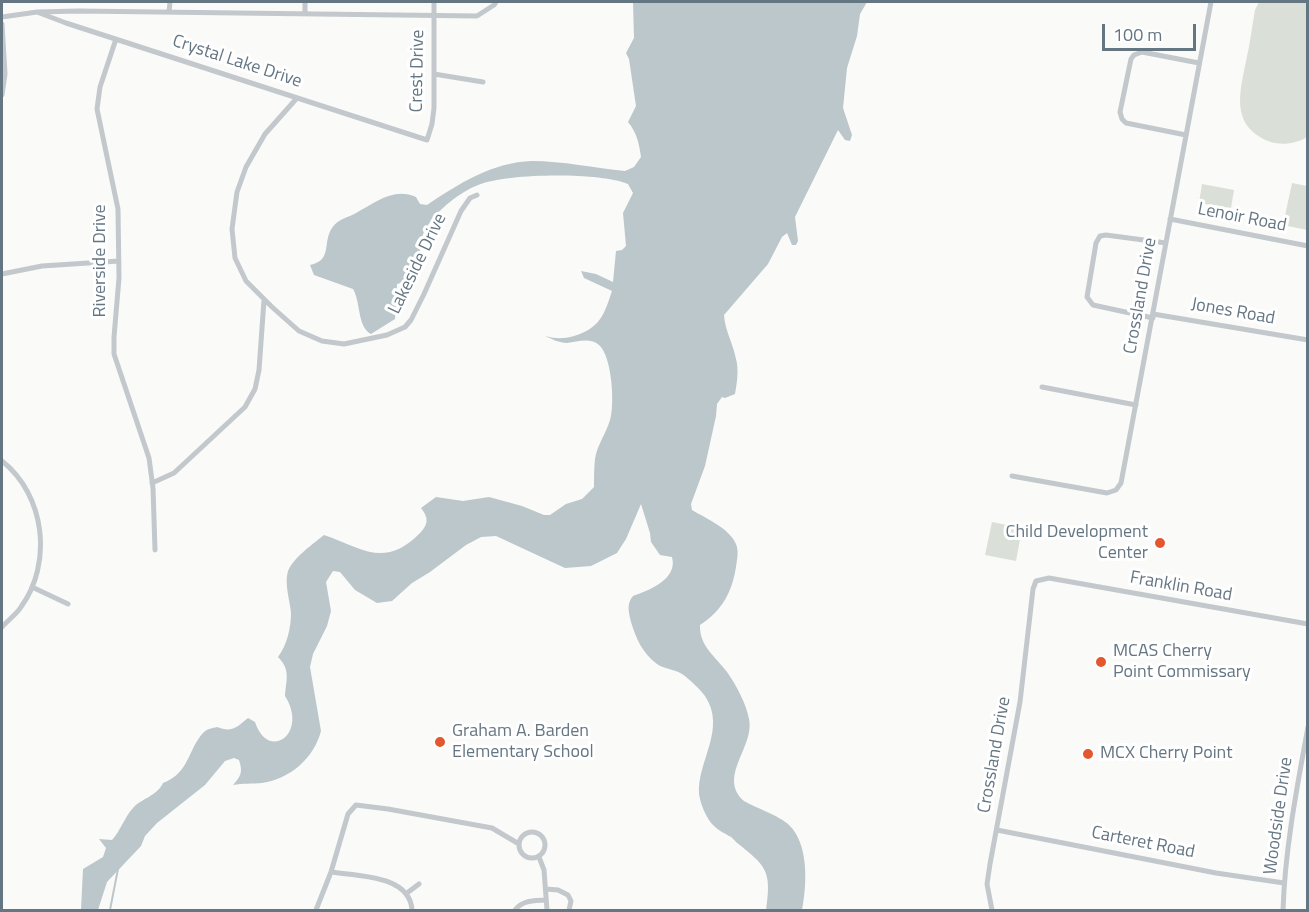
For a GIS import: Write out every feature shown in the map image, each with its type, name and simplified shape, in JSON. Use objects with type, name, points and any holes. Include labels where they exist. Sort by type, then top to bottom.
[{"type":"street","points":[[170,2],[170,12]]},
{"type":"street","points":[[305,2],[305,13]]},
{"type":"street","name":"Crest Drive","points":[[427,140],[432,124],[434,2]]},
{"type":"street","points":[[2,16],[37,12],[170,12],[477,16],[496,2]]},
{"type":"street","name":"Crossland Drive","points":[[1012,476],[1107,493],[1116,490],[1122,478],[1211,2]]},
{"type":"street","name":"Crystal Lake Drive","points":[[37,12],[427,140]]},
{"type":"street","points":[[2,24],[5,82],[2,96]]},
{"type":"street","name":"Riverside Drive","points":[[116,39],[100,87],[97,109],[118,209],[118,298],[114,354],[149,458],[155,550]]},
{"type":"street","points":[[1186,135],[1126,123],[1120,112],[1131,59],[1134,55],[1142,52],[1199,63]]},
{"type":"street","points":[[434,74],[483,82]]},
{"type":"street","name":"Lakeside Drive","points":[[297,98],[261,140],[243,175],[234,209],[232,239],[235,258],[246,281],[299,331],[333,344],[361,342],[396,332],[411,320],[461,211],[470,198],[477,195]]},
{"type":"street","name":"Lenoir Road","points":[[1170,219],[1308,246]]},
{"type":"street","name":"Jones Road","points":[[1166,243],[1100,236],[1096,243],[1087,297],[1089,301],[1093,305],[1153,316],[1308,340]]},
{"type":"street","points":[[2,274],[42,266],[119,261]]},
{"type":"street","points":[[152,483],[174,473],[245,407],[255,389],[259,370],[264,300]]},
{"type":"street","points":[[1042,387],[1136,405]]},
{"type":"street","points":[[2,461],[13,471],[25,488],[39,521],[41,554],[38,576],[22,606],[2,627]]},
{"type":"street","name":"Crossland Drive","points":[[992,910],[987,884],[1020,702],[1033,589],[1036,581],[1049,578]]},
{"type":"street","name":"Franklin Road","points":[[1049,578],[1308,624]]},
{"type":"street","points":[[32,587],[68,604]]},
{"type":"street","name":"Woodside Drive","points":[[1283,910],[1284,883],[1295,798],[1308,727]]},
{"type":"street","points":[[316,910],[332,872],[348,814],[356,805],[492,828],[519,844]]},
{"type":"street","name":"Carteret Road","points":[[996,830],[1206,871],[1284,883]]},
{"type":"street","points":[[527,833],[540,834],[546,845],[543,854],[539,857],[526,857],[520,851],[519,844],[521,838],[527,833]]},
{"type":"street","points":[[539,857],[544,870],[547,910]]},
{"type":"street","points":[[332,872],[391,882],[407,893],[412,910]]},
{"type":"street","points":[[407,893],[419,884]]},
{"type":"street","points":[[546,889],[558,890],[568,895],[571,901],[569,910]]},
{"type":"street","points":[[515,910],[520,904],[546,900]]},
{"type":"shaded area","points":[[633,2],[867,2],[860,14],[857,36],[847,68],[843,108],[852,135],[850,141],[845,140],[838,130],[795,217],[798,241],[796,245],[792,245],[787,233],[782,237],[768,264],[724,315],[737,363],[735,394],[722,397],[717,404],[705,466],[691,504],[692,510],[728,533],[737,547],[738,556],[729,593],[714,614],[700,625],[700,632],[705,645],[737,688],[749,719],[747,740],[735,772],[734,782],[737,792],[744,801],[789,825],[796,833],[800,843],[805,865],[802,910],[766,910],[768,886],[764,870],[754,857],[713,825],[703,808],[699,794],[702,769],[712,733],[711,708],[703,693],[688,679],[679,672],[660,666],[647,655],[637,639],[629,615],[629,605],[633,596],[661,582],[671,572],[673,565],[672,557],[660,555],[651,542],[641,504],[626,539],[617,553],[591,566],[565,568],[496,536],[481,537],[412,583],[392,601],[377,603],[355,590],[340,572],[333,571],[326,582],[331,611],[310,667],[321,731],[313,750],[291,772],[262,783],[233,785],[240,774],[239,760],[234,758],[225,761],[205,785],[157,823],[145,836],[141,846],[107,882],[98,910],[81,910],[83,869],[103,857],[106,848],[99,839],[112,840],[133,808],[179,773],[204,732],[217,727],[234,728],[248,718],[255,722],[261,734],[269,740],[277,741],[284,738],[289,731],[292,722],[291,710],[285,696],[286,671],[278,657],[286,642],[290,625],[288,571],[309,547],[324,535],[374,553],[396,550],[424,529],[427,520],[421,508],[436,497],[463,501],[489,497],[550,515],[566,504],[582,499],[594,487],[596,454],[611,413],[612,393],[607,359],[599,345],[595,343],[579,341],[564,343],[545,336],[563,338],[574,336],[590,329],[600,320],[612,291],[584,278],[581,271],[596,274],[613,282],[616,251],[626,246],[623,213],[633,193],[628,184],[597,177],[531,176],[492,181],[464,192],[444,207],[428,225],[423,233],[418,268],[407,281],[397,284],[395,319],[371,334],[363,326],[353,289],[314,275],[310,265],[322,259],[329,234],[337,223],[392,195],[408,194],[416,197],[420,204],[427,205],[476,176],[503,165],[518,162],[555,162],[625,171],[634,167],[641,157],[637,138],[628,122],[636,106],[629,59],[626,53],[634,38]]},
{"type":"shaded area","points":[[1259,2],[1307,2],[1307,137],[1293,143],[1268,141],[1256,134],[1243,117],[1240,96],[1255,10]]},
{"type":"shaded area","points":[[1292,183],[1307,186],[1307,230],[1283,225]]},
{"type":"shaded area","points":[[1202,184],[1234,190],[1231,208],[1199,203]]},
{"type":"shaded area","points":[[992,522],[1022,528],[1016,561],[985,555]]},
{"type":"waterway","points":[[110,910],[118,869]]},
{"type":"place","name":"Child Development Center","points":[[1160,543]]},
{"type":"place","name":"MCAS Cherry Point Commissary","points":[[1101,662]]},
{"type":"place","name":"Graham A. Barden Elementary School","points":[[440,742]]},
{"type":"place","name":"MCX Cherry Point","points":[[1088,754]]}]
